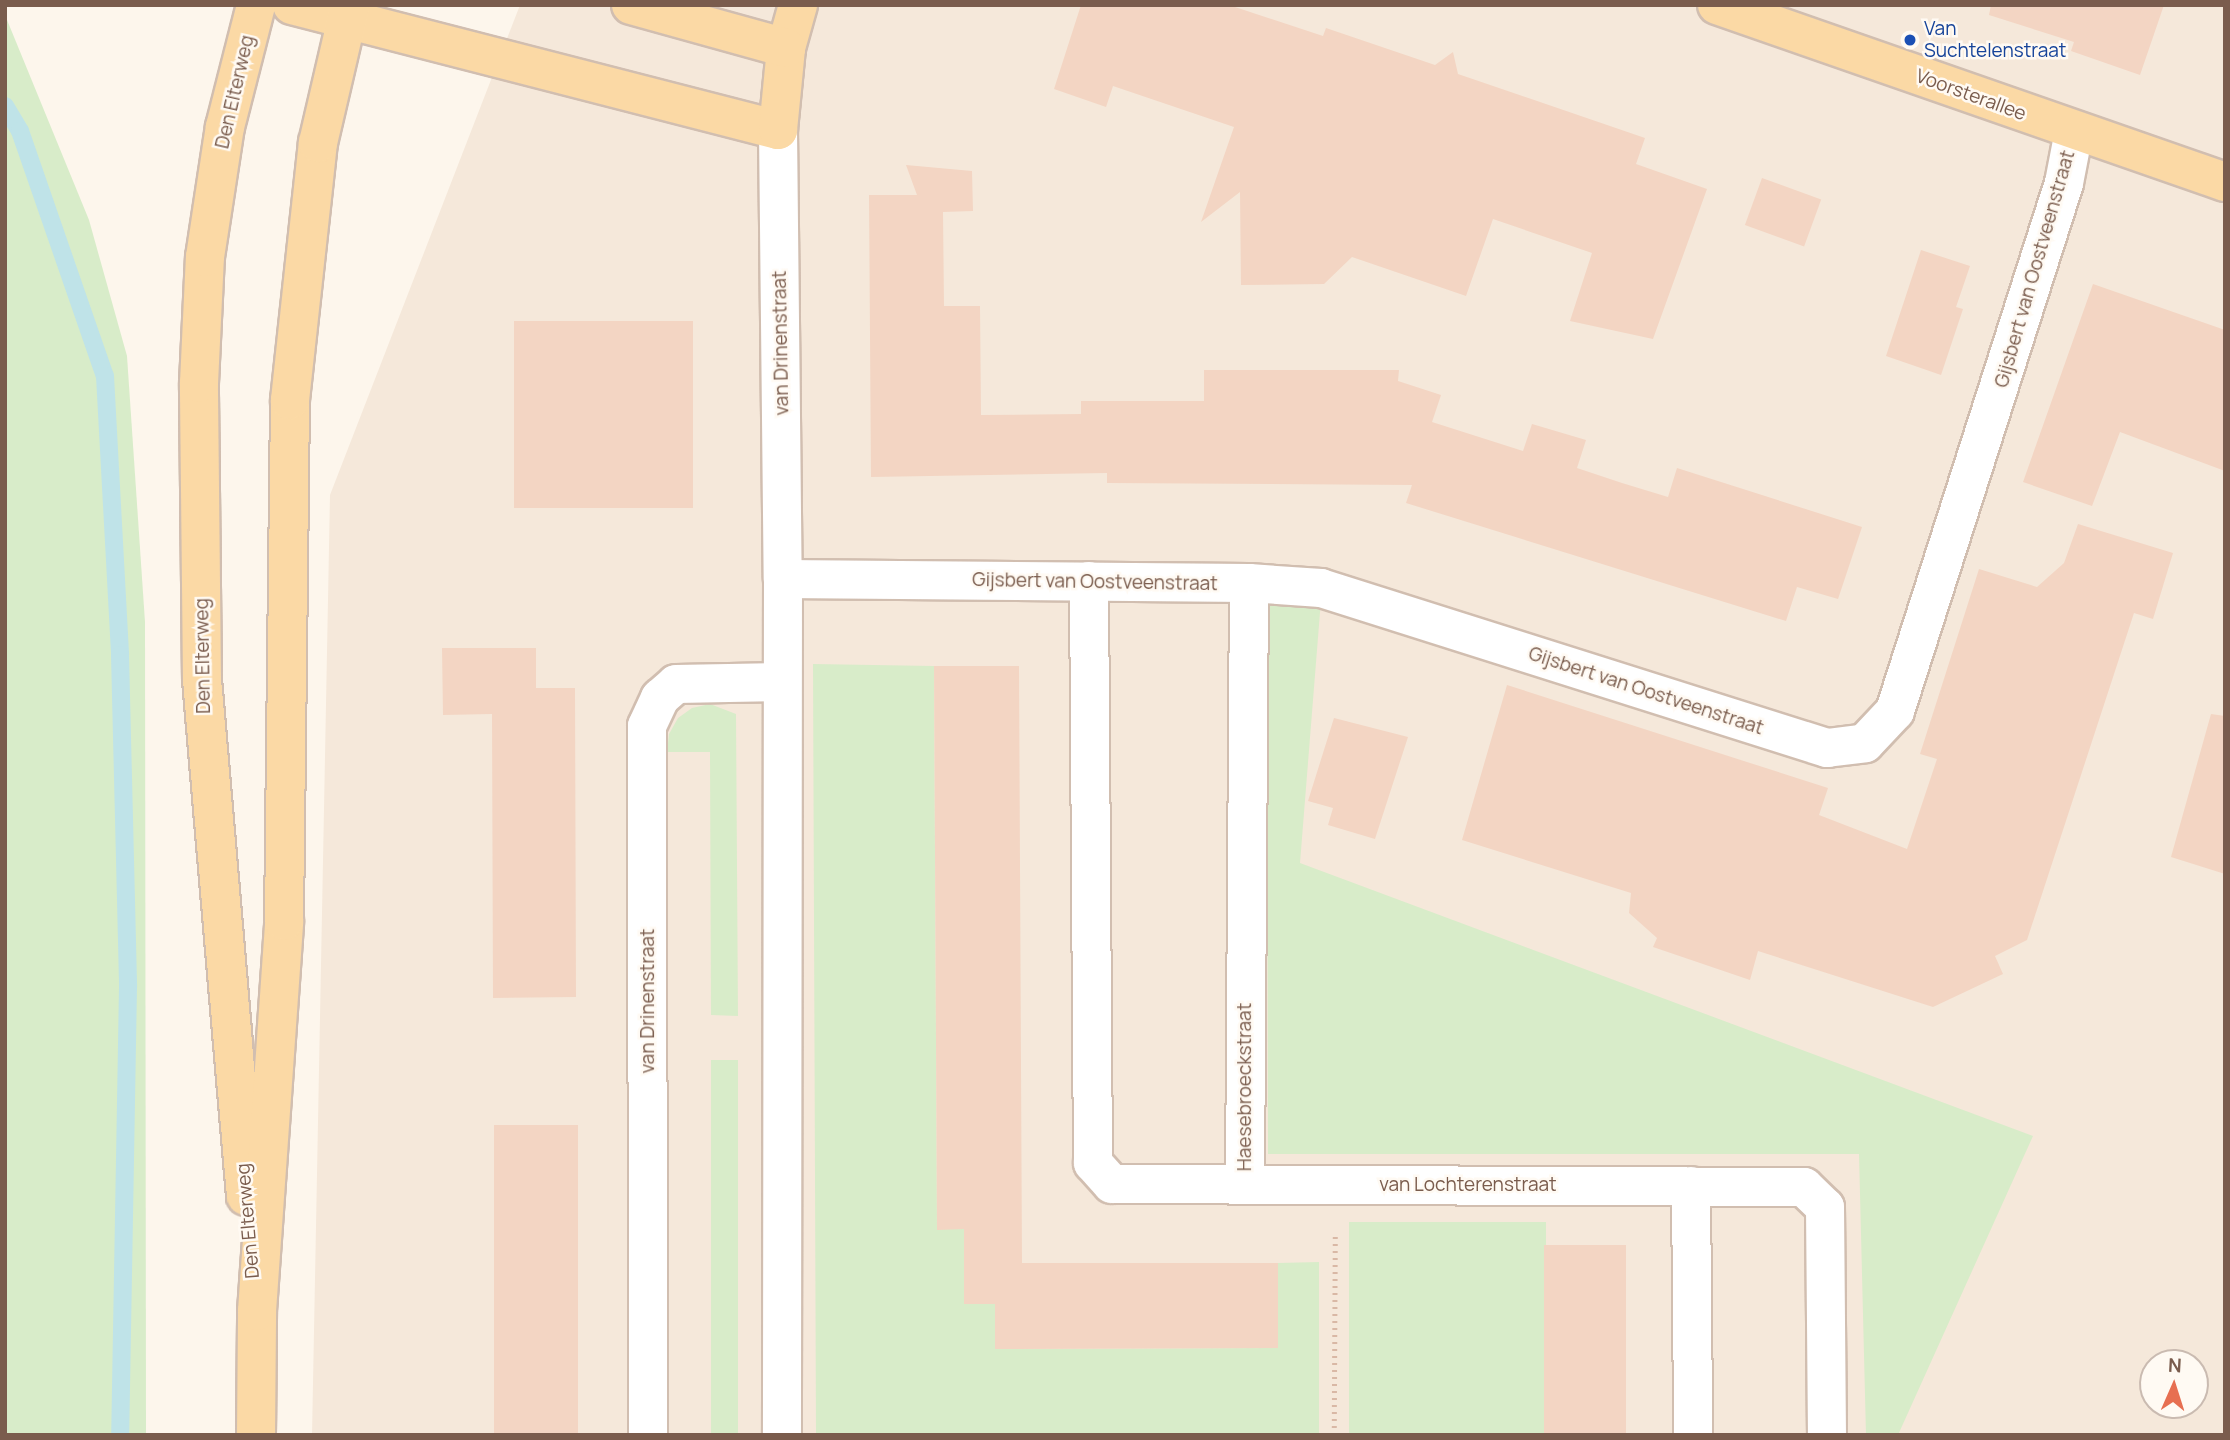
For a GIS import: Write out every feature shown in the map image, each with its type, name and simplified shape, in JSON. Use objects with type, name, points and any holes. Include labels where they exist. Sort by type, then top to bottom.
[{"type":"main road","name":"Den Elterweg","points":[[256,5],[225,127],[205,257],[199,396],[202,680],[210,808],[257,1311]]},
{"type":"main road","points":[[292,5],[347,12],[778,130]]},
{"type":"main road","points":[[631,5],[786,48]]},
{"type":"main road","name":"van Drinenstraat","points":[[778,130],[786,48],[798,5]]},
{"type":"main road","name":"Voorsterallee","points":[[1717,5],[2225,182]]},
{"type":"main road","name":"Den Elterweg","points":[[256,1435],[257,1311],[284,921],[290,400],[318,143],[347,12]]},
{"type":"street","name":"van Drinenstraat","points":[[778,130],[783,579],[782,1435]]},
{"type":"street","name":"Gijsbert van Oostveenstraat","points":[[783,579],[1250,583],[1321,588],[1827,748],[1865,743],[1895,711],[2060,197],[2074,131]]},
{"type":"street","name":"Haesebroeckstraat","points":[[1089,581],[1093,1163],[1112,1184],[1245,1184],[1250,583]]},
{"type":"street","name":"van Drinenstraat","points":[[648,1435],[647,726],[660,698],[676,684],[782,682]]},
{"type":"street","name":"van Lochterenstraat","points":[[1245,1184],[1804,1187],[1825,1207],[1826,1435]]},
{"type":"street","points":[[1691,1186],[1693,1435]]},
{"type":"path","points":[[1334,1435],[1335,1185]]},
{"type":"shaded area","points":[[520,5],[2225,5],[2225,1435],[312,1435],[330,495]]},
{"type":"green space","points":[[5,15],[89,220],[127,356],[145,622],[146,1435],[5,1435]]},
{"type":"green space","points":[[1321,600],[1300,863],[2033,1136],[1898,1435],[1866,1435],[1859,1154],[1268,1154],[1267,602]]},
{"type":"green space","points":[[813,664],[934,666],[937,1229],[964,1229],[964,1304],[995,1304],[996,1349],[1278,1348],[1278,1263],[1319,1262],[1319,1435],[816,1435]]},
{"type":"green space","points":[[710,704],[736,714],[738,1016],[711,1015],[710,752],[667,752],[669,734],[678,718],[692,708]]},
{"type":"green space","points":[[711,1060],[738,1060],[738,1435],[711,1435]]},
{"type":"green space","points":[[1349,1222],[1546,1222],[1546,1435],[1349,1435]]},
{"type":"building","points":[[1081,5],[1229,5],[1323,36],[1326,28],[1435,65],[1453,52],[1458,74],[1645,138],[1636,164],[1707,189],[1653,339],[1570,321],[1592,253],[1493,219],[1466,296],[1352,257],[1324,284],[1241,285],[1240,192],[1201,222],[1234,127],[1113,86],[1106,107],[1054,89]]},
{"type":"building","points":[[1991,5],[2164,5],[2140,75],[2071,51],[2074,42],[1989,15]]},
{"type":"building","points":[[906,165],[972,171],[973,211],[943,212],[944,306],[980,306],[981,415],[1081,414],[1081,401],[1204,401],[1204,370],[1399,370],[1398,381],[1441,395],[1432,422],[1523,451],[1532,424],[1586,440],[1577,468],[1622,483],[1668,497],[1677,468],[1862,527],[1838,599],[1797,587],[1786,621],[1406,503],[1412,485],[1107,483],[1107,473],[871,477],[869,195],[917,195]]},
{"type":"building","points":[[1762,178],[1821,200],[1804,247],[1745,225]]},
{"type":"building","points":[[1921,250],[1970,266],[1956,307],[1963,309],[1941,375],[1886,356]]},
{"type":"building","points":[[2093,284],[2225,330],[2225,471],[2120,432],[2092,506],[2023,482]]},
{"type":"building","points":[[514,321],[693,321],[693,508],[514,508]]},
{"type":"building","points":[[2078,524],[2173,553],[2153,619],[2134,613],[2027,940],[1995,956],[2003,974],[1933,1007],[1758,951],[1750,980],[1653,947],[1657,938],[1629,913],[1631,893],[1462,840],[1507,685],[1828,788],[1819,815],[1907,849],[1937,759],[1920,754],[1979,569],[2037,587],[2064,563]]},
{"type":"building","points":[[442,648],[536,648],[536,688],[575,688],[576,997],[493,998],[492,714],[443,715]]},
{"type":"building","points":[[934,666],[1019,666],[1022,1263],[1278,1263],[1278,1348],[995,1349],[995,1304],[964,1304],[964,1229],[937,1230]]},
{"type":"building","points":[[2211,714],[2225,716],[2225,874],[2171,857]]},
{"type":"building","points":[[1334,718],[1408,737],[1375,839],[1328,825],[1333,808],[1308,801]]},
{"type":"building","points":[[494,1125],[578,1125],[578,1435],[494,1435]]},
{"type":"building","points":[[1544,1245],[1626,1245],[1626,1435],[1544,1435]]},
{"type":"waterway","points":[[5,106],[20,131],[105,376],[120,655],[128,987],[120,1435]]},
{"type":"place","name":"Van Suchtelenstraat","points":[[1910,40]]}]
